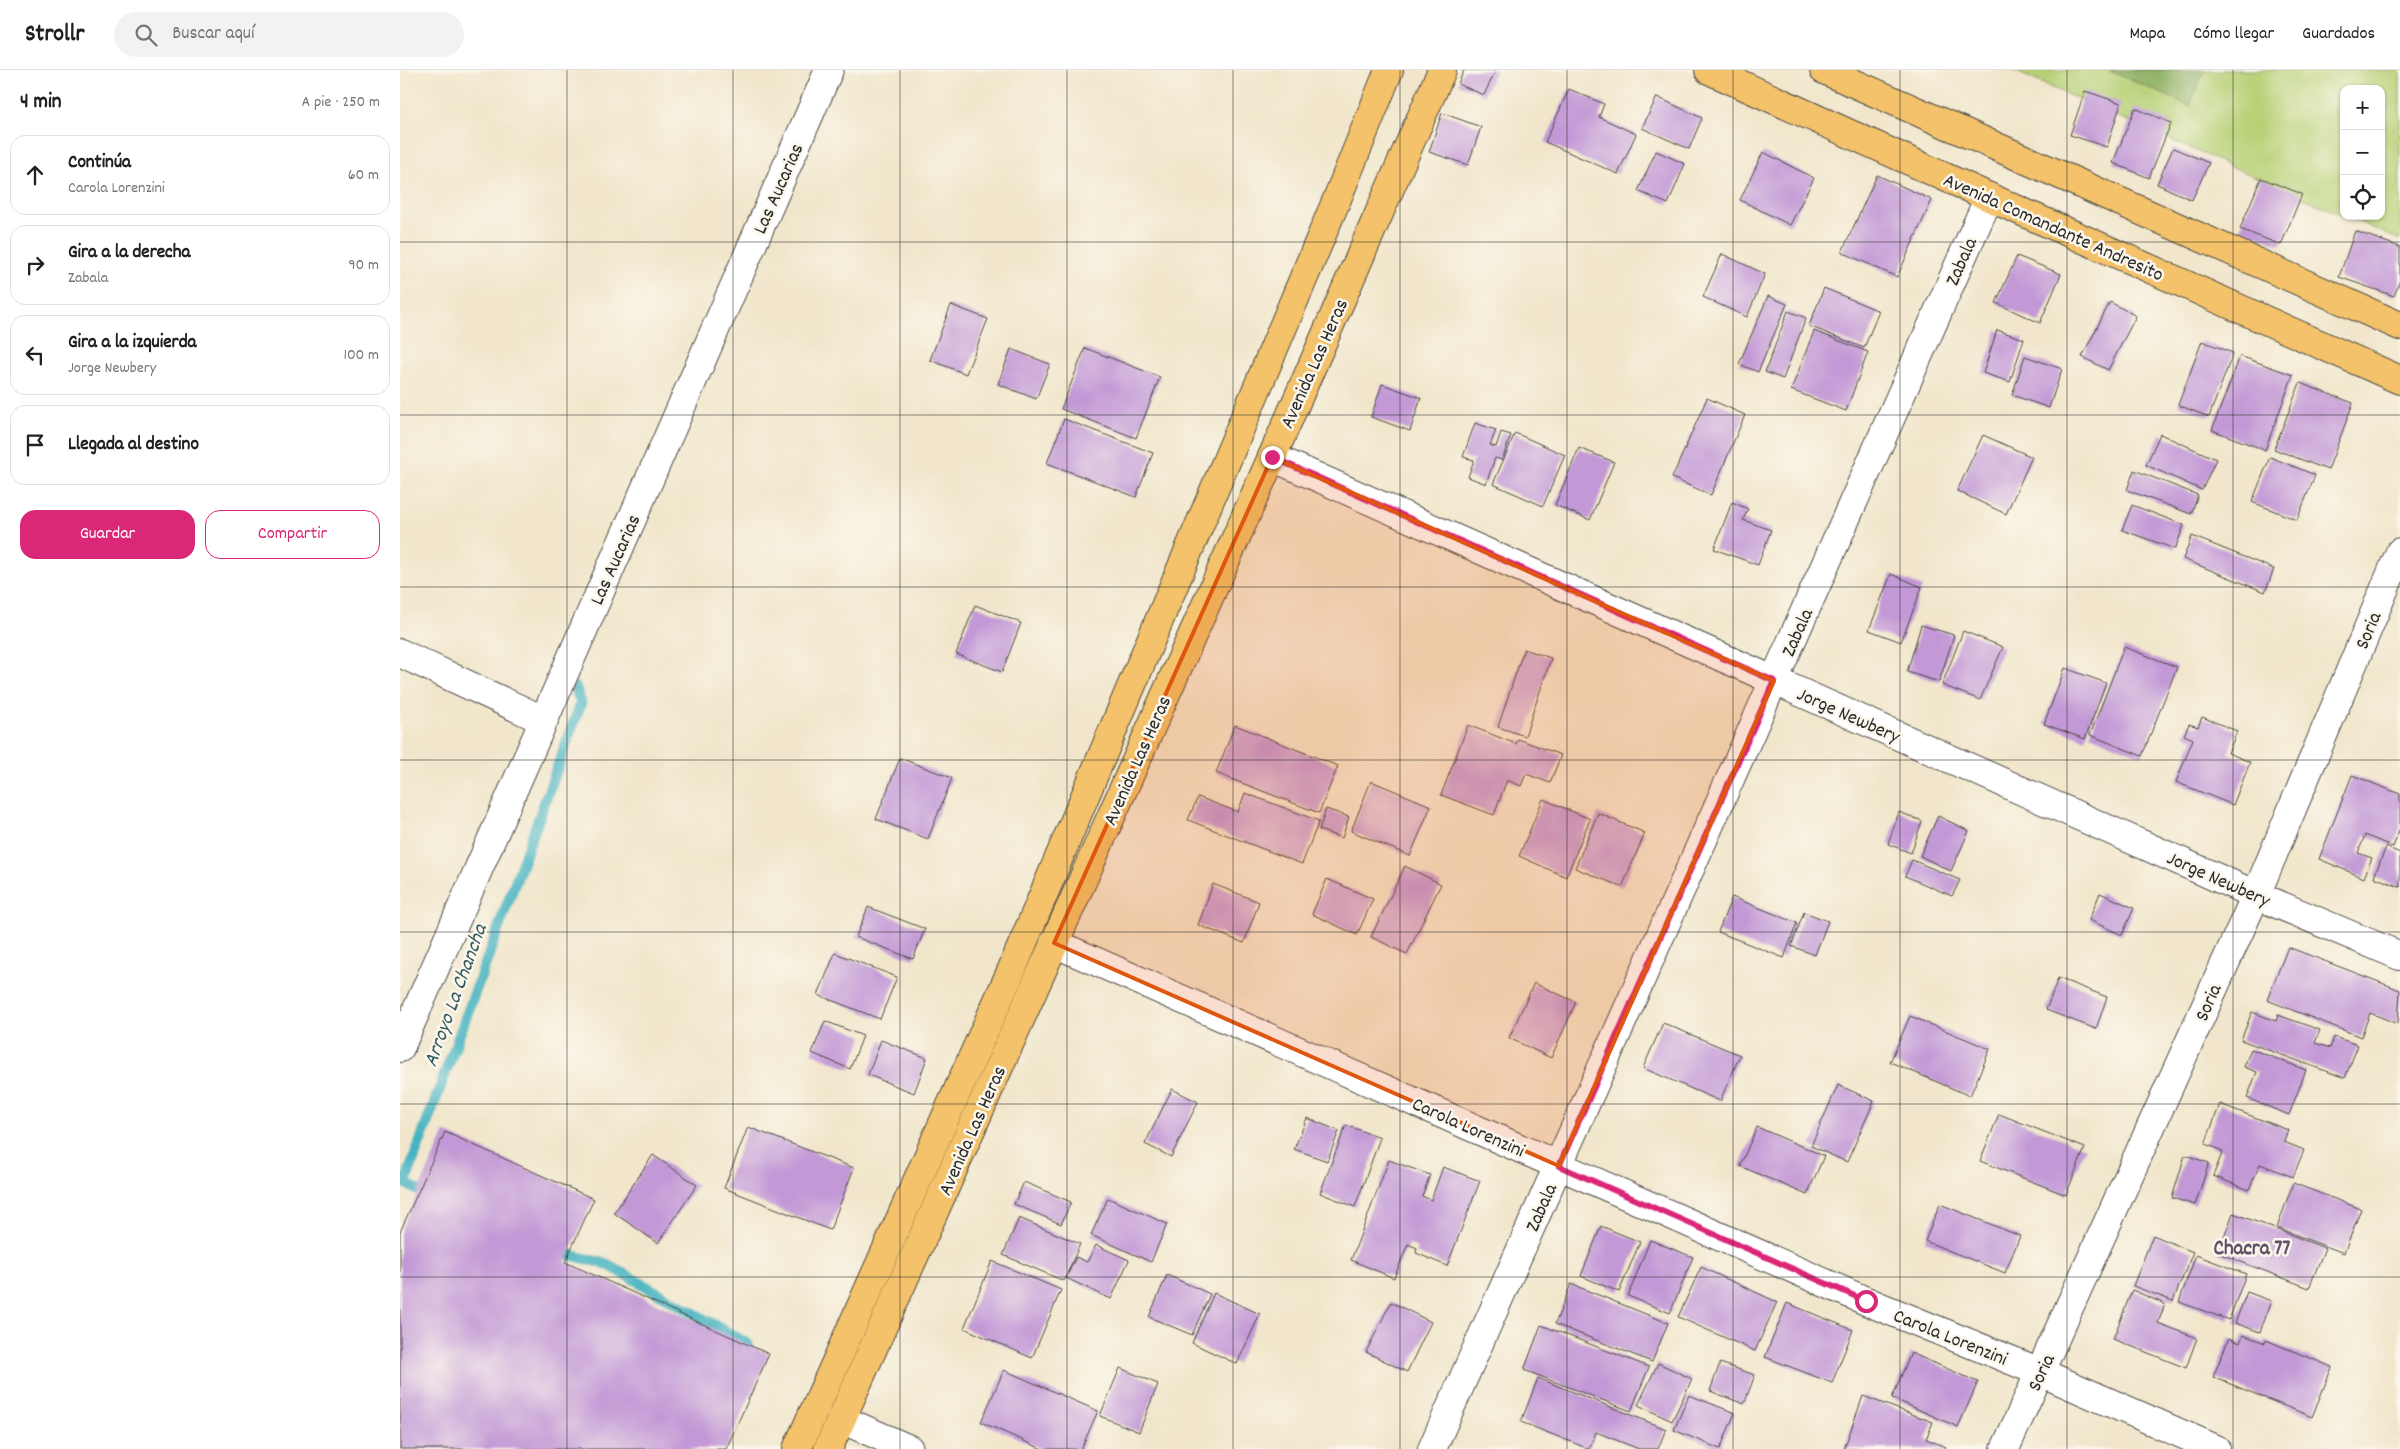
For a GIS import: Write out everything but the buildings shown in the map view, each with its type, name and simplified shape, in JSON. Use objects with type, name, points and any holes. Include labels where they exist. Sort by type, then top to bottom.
[{"type":"main road","name":"Avenida Las Heras","points":[[797,1449],[1012,969],[1338,199],[1390,70]]},
{"type":"main road","name":"Avenida Las Heras","points":[[828,1449],[1272,457],[1442,70]]},
{"type":"main road","name":"Avenida Comandante Andresito","points":[[1709,70],[2400,380]]},
{"type":"main road","points":[[1824,70],[2400,326]]},
{"type":"street","name":"Las Aucarias","points":[[400,1048],[829,70]]},
{"type":"street","name":"Zabala","points":[[1432,1449],[1989,197]]},
{"type":"street","name":"Jorge Newbery","points":[[1272,457],[2256,895],[2400,956]]},
{"type":"street","name":"Soria","points":[[2005,1449],[2256,895],[2400,552]]},
{"type":"street","points":[[400,653],[543,720]]},
{"type":"street","name":"Carola Lorenzini","points":[[1054,943],[1866,1301],[2040,1372],[2216,1449]]},
{"type":"street","points":[[841,1419],[909,1449]]},
{"type":"highlighted area","points":[[1272,457],[1774,681],[1559,1166],[1054,943]]},
{"type":"green space","points":[[2012,70],[2400,70],[2400,240],[2354,220],[2385,220],[2385,85],[2340,85],[2340,214]]},
{"type":"green space","points":[[2108,70],[2205,70],[2190,106]]},
{"type":"waterway","name":"Arroyo La Chancha","points":[[431,1198],[405,1183],[581,703],[575,687]]},
{"type":"waterway","name":"Arroyo La Chancha","points":[[554,1251],[607,1264],[748,1344]]},
{"type":"district","name":"Chacra 77","points":[[2252,1247]]},
{"type":"route","points":[[1272,457],[1774,681],[1559,1166],[1866,1301]]}]
